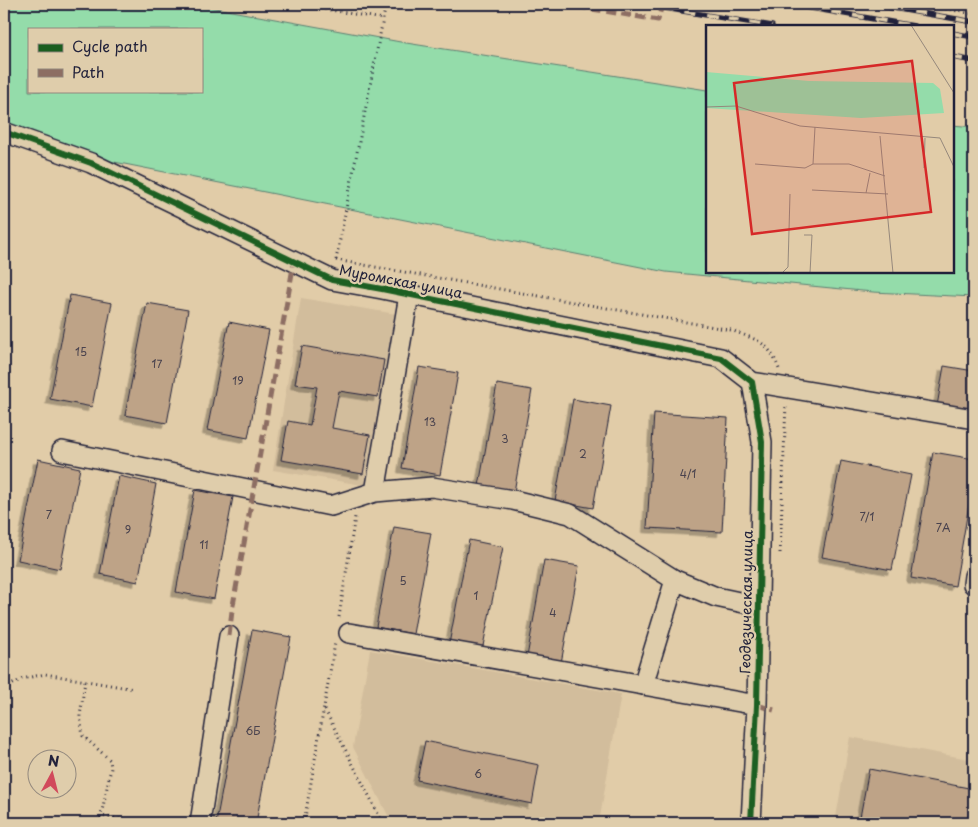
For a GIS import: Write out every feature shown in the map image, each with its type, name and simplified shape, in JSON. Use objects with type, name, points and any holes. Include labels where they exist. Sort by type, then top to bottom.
[{"type":"street","name":"Муромская улица","points":[[4,132],[90,163],[332,280],[721,358],[752,382]]},
{"type":"street","points":[[367,494],[409,295]]},
{"type":"street","points":[[752,382],[974,420]]},
{"type":"street","name":"Геодезическая улица","points":[[751,823],[757,705],[762,442],[752,382]]},
{"type":"street","points":[[62,451],[331,506],[367,494],[432,486],[513,500],[570,514],[675,580],[716,597],[758,606]]},
{"type":"street","points":[[643,685],[675,580]]},
{"type":"street","points":[[341,632],[757,705]]},
{"type":"street","points":[[200,823],[229,636]]},
{"type":"path","points":[[295,4],[383,19]]},
{"type":"path","points":[[332,280],[386,4]]},
{"type":"path","points":[[921,4],[974,14]]},
{"type":"path","points":[[336,260],[731,330],[764,343],[775,358],[787,388],[780,554]]},
{"type":"path","points":[[304,823],[367,494]]},
{"type":"path","points":[[4,690],[22,678],[45,674],[134,689]]},
{"type":"path","points":[[85,681],[80,716],[83,736],[110,760],[111,768],[100,823]]},
{"type":"path","points":[[325,709],[384,823]]},
{"type":"path","points":[[101,816],[142,823]]},
{"type":"shaded area","points":[[301,298],[396,314],[368,486],[273,470]]},
{"type":"shaded area","points":[[370,650],[621,694],[599,823],[392,823],[353,747]]},
{"type":"shaded area","points":[[850,737],[974,760],[974,823],[835,823]]},
{"type":"green space","points":[[4,4],[193,4],[406,43],[706,90],[706,272],[953,272],[953,125],[974,127],[974,297],[873,292],[666,272],[4,140]]},
{"type":"building","points":[[70,295],[112,303],[92,407],[50,399]]},
{"type":"building","points":[[147,303],[188,310],[167,423],[125,415]]},
{"type":"building","points":[[229,322],[269,330],[248,438],[207,430]]},
{"type":"building","points":[[302,346],[384,360],[378,397],[339,391],[332,428],[370,435],[363,474],[281,460],[288,421],[310,425],[317,387],[295,384]]},
{"type":"building","points":[[944,366],[974,371],[974,413],[937,406]]},
{"type":"building","points":[[419,367],[458,373],[440,475],[402,468]]},
{"type":"building","points":[[497,384],[532,390],[514,492],[479,486]]},
{"type":"building","points":[[573,399],[611,406],[593,508],[555,501]]},
{"type":"building","points":[[654,413],[728,418],[722,532],[647,528]]},
{"type":"building","points":[[933,452],[974,459],[974,475],[955,586],[911,578]]},
{"type":"building","points":[[38,459],[80,468],[60,569],[18,560]]},
{"type":"building","points":[[841,461],[911,475],[892,570],[822,557]]},
{"type":"building","points":[[119,476],[156,484],[138,582],[100,574]]},
{"type":"building","points":[[195,490],[233,497],[214,599],[176,592]]},
{"type":"building","points":[[394,527],[431,533],[413,634],[376,627]]},
{"type":"building","points":[[469,540],[503,547],[482,651],[449,644]]},
{"type":"building","points":[[544,560],[579,566],[561,663],[527,657]]},
{"type":"building","points":[[252,630],[291,637],[256,823],[216,823]]},
{"type":"building","points":[[425,741],[539,765],[532,804],[417,780]]},
{"type":"building","points":[[869,769],[974,789],[974,823],[859,823]]},
{"type":"railway","points":[[641,4],[766,25]]},
{"type":"railway","points":[[788,4],[908,25]]},
{"type":"railway","points":[[870,4],[974,22]]},
{"type":"railway","points":[[953,33],[974,37]]},
{"type":"railway","points":[[953,57],[974,61]]},
{"type":"marked path","points":[[562,4],[658,20],[662,4]]},
{"type":"marked path","points":[[229,636],[294,262]]},
{"type":"marked path","points":[[757,705],[774,710]]},
{"type":"cycle path","points":[[4,132],[91,163],[332,280],[721,358],[752,382],[762,442],[757,705],[751,823]]}]
